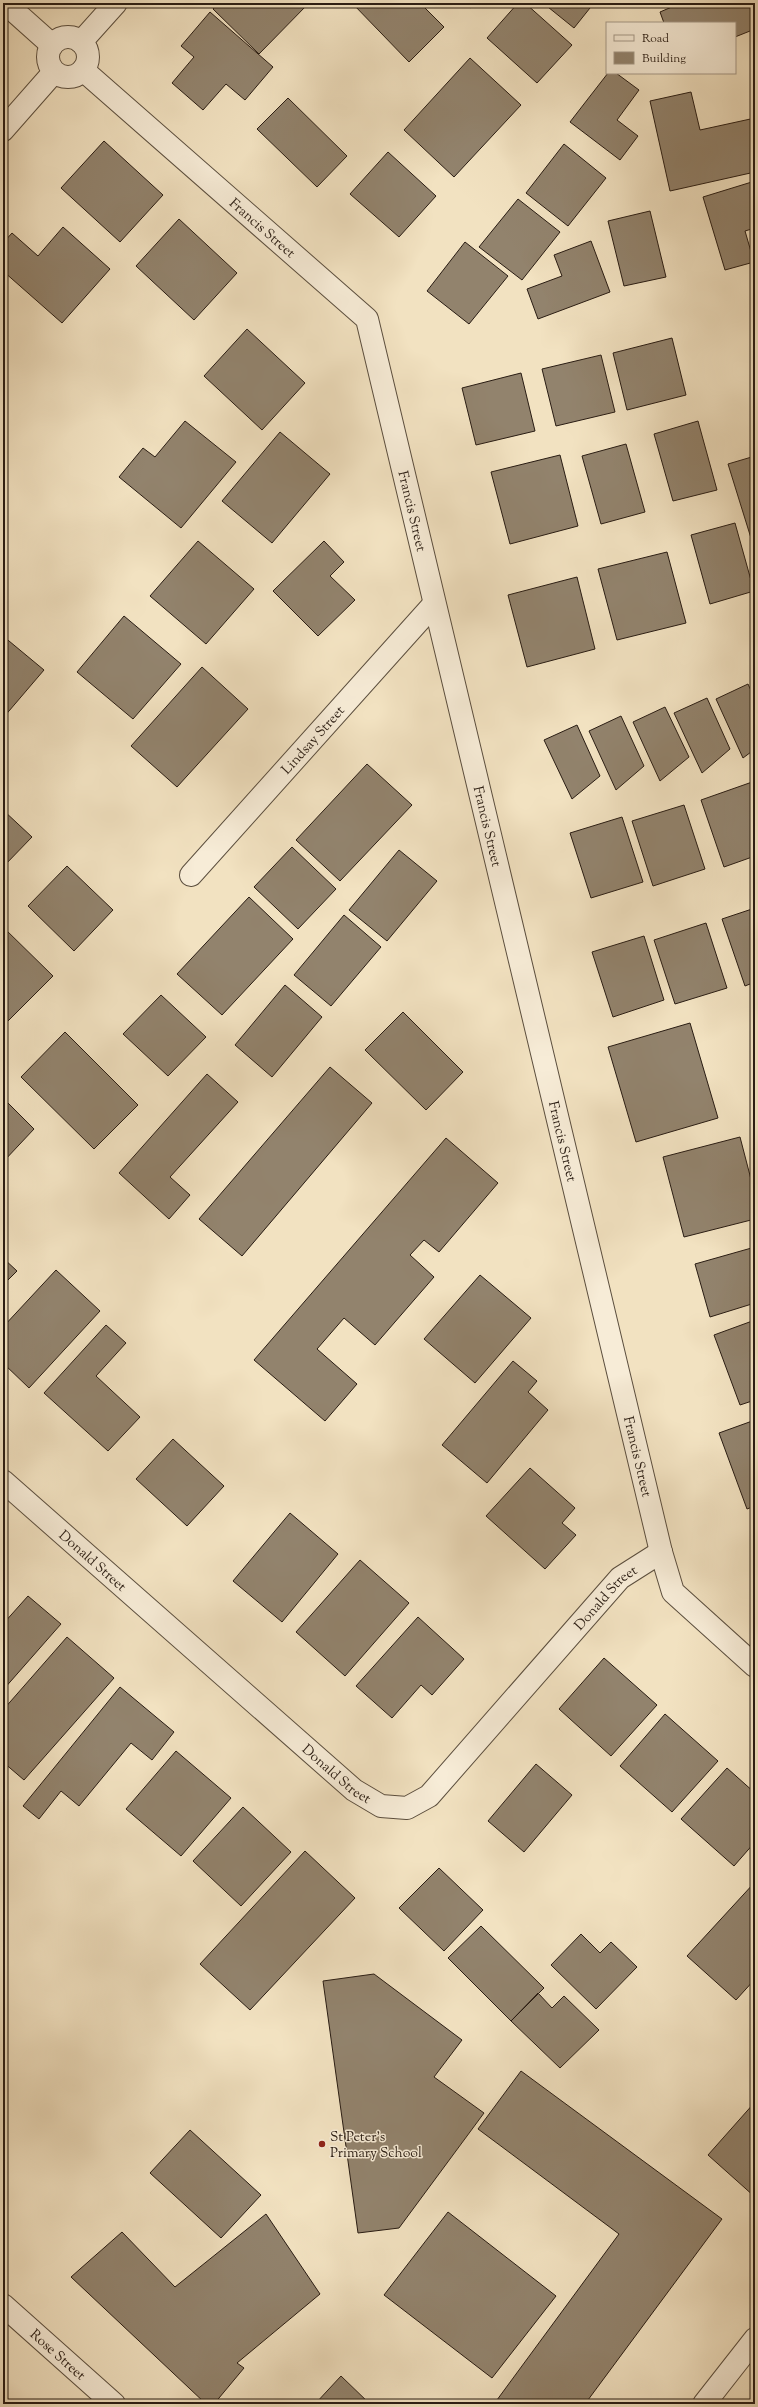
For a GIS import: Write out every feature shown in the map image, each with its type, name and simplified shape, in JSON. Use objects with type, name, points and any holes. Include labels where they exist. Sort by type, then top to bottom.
[{"type":"street","points":[[5,3],[52,45]]},
{"type":"street","points":[[81,42],[116,3]]},
{"type":"street","points":[[71,38],[81,42],[86,51],[87,61],[83,70],[74,76],[64,77],[54,72],[48,64],[48,54],[52,45],[61,39],[71,38]]},
{"type":"street","name":"Francis Street","points":[[83,70],[367,319],[661,1552],[673,1592],[755,1666]]},
{"type":"street","points":[[3,130],[54,72]]},
{"type":"street","name":"Lindsay Street","points":[[191,875],[434,604]]},
{"type":"street","name":"Donald Street","points":[[3,1481],[354,1790],[381,1806],[407,1808],[429,1796],[620,1578],[661,1552]]},
{"type":"street","name":"Rose Street","points":[[3,2305],[114,2404]]},
{"type":"street","points":[[704,2404],[755,2339]]},
{"type":"building","points":[[218,3],[305,3],[307,5],[259,54],[213,9]]},
{"type":"building","points":[[352,3],[420,3],[444,27],[409,62]]},
{"type":"building","points":[[465,3],[476,3],[471,8]]},
{"type":"building","points":[[518,3],[525,3],[572,45],[537,83],[487,38]]},
{"type":"building","points":[[543,3],[594,3],[574,28]]},
{"type":"building","points":[[681,3],[755,3],[755,29],[736,37],[736,22],[664,22],[660,12]]},
{"type":"building","points":[[210,12],[273,67],[245,100],[226,84],[203,110],[172,83],[194,57],[181,46]]},
{"type":"building","points":[[470,58],[521,105],[454,177],[404,130]]},
{"type":"building","points":[[607,74],[617,74],[639,90],[617,120],[638,136],[620,160],[570,122]]},
{"type":"building","points":[[691,92],[700,130],[755,118],[755,172],[670,191],[650,101]]},
{"type":"building","points":[[288,98],[347,156],[317,187],[257,129]]},
{"type":"building","points":[[104,141],[163,195],[120,242],[61,188]]},
{"type":"building","points":[[564,144],[606,178],[568,226],[526,193]]},
{"type":"building","points":[[388,152],[436,196],[399,237],[350,194]]},
{"type":"building","points":[[755,181],[755,228],[745,231],[754,262],[725,270],[703,197]]},
{"type":"building","points":[[518,199],[560,232],[522,280],[479,247]]},
{"type":"building","points":[[650,211],[666,277],[624,286],[608,221]]},
{"type":"building","points":[[179,219],[237,273],[194,320],[136,266]]},
{"type":"building","points":[[63,227],[110,269],[62,323],[3,271],[3,243],[12,233],[38,256]]},
{"type":"building","points":[[591,241],[610,292],[538,319],[527,289],[562,276],[554,255]]},
{"type":"building","points":[[465,242],[508,276],[469,324],[427,291]]},
{"type":"building","points":[[247,329],[305,383],[262,430],[204,376]]},
{"type":"building","points":[[672,338],[686,395],[627,410],[613,353]]},
{"type":"building","points":[[601,355],[615,412],[556,426],[542,369]]},
{"type":"building","points":[[521,373],[535,431],[476,445],[462,388]]},
{"type":"building","points":[[185,421],[236,462],[181,528],[119,477],[143,448],[155,457]]},
{"type":"building","points":[[698,421],[717,490],[673,501],[654,434]]},
{"type":"building","points":[[280,432],[330,474],[272,543],[222,501]]},
{"type":"building","points":[[626,444],[645,512],[601,524],[582,456]]},
{"type":"building","points":[[560,455],[578,526],[510,544],[491,472]]},
{"type":"building","points":[[755,456],[755,551],[728,464]]},
{"type":"building","points":[[735,523],[754,591],[710,604],[691,535]]},
{"type":"building","points":[[198,541],[254,589],[206,644],[150,596]]},
{"type":"building","points":[[324,541],[344,562],[330,576],[355,600],[318,636],[273,591]]},
{"type":"building","points":[[667,552],[686,623],[617,640],[598,569]]},
{"type":"building","points":[[577,577],[595,649],[527,667],[508,595]]},
{"type":"building","points":[[124,616],[181,664],[133,719],[77,672]]},
{"type":"building","points":[[3,636],[44,670],[3,718]]},
{"type":"building","points":[[202,667],[248,709],[177,787],[131,746]]},
{"type":"building","points":[[748,684],[755,699],[755,749],[743,758],[716,699]]},
{"type":"building","points":[[707,698],[730,749],[702,773],[674,713]]},
{"type":"building","points":[[665,707],[689,757],[660,781],[633,722]]},
{"type":"building","points":[[621,716],[644,766],[616,790],[589,731]]},
{"type":"building","points":[[577,725],[600,776],[572,799],[544,740]]},
{"type":"building","points":[[367,764],[412,805],[340,881],[296,840]]},
{"type":"building","points":[[755,781],[755,856],[724,867],[701,800]]},
{"type":"building","points":[[684,805],[705,869],[653,886],[632,821]]},
{"type":"building","points":[[3,810],[32,837],[3,867]]},
{"type":"building","points":[[622,817],[643,882],[591,898],[570,833]]},
{"type":"building","points":[[292,847],[336,889],[298,929],[254,887]]},
{"type":"building","points":[[399,850],[437,881],[387,941],[349,910]]},
{"type":"building","points":[[67,866],[113,910],[74,951],[28,906]]},
{"type":"building","points":[[249,897],[293,939],[222,1015],[177,974]]},
{"type":"building","points":[[755,908],[755,982],[745,986],[722,919]]},
{"type":"building","points":[[344,915],[381,947],[331,1006],[294,975]]},
{"type":"building","points":[[706,923],[727,988],[675,1004],[654,940]]},
{"type":"building","points":[[4,928],[53,976],[3,1026],[3,930]]},
{"type":"building","points":[[644,936],[664,1000],[613,1017],[592,952]]},
{"type":"building","points":[[285,985],[322,1017],[272,1077],[235,1045]]},
{"type":"building","points":[[161,995],[206,1037],[168,1076],[123,1034]]},
{"type":"building","points":[[403,1012],[463,1072],[426,1110],[365,1050]]},
{"type":"building","points":[[690,1023],[718,1118],[636,1142],[608,1047]]},
{"type":"building","points":[[65,1032],[138,1105],[94,1149],[21,1077]]},
{"type":"building","points":[[330,1067],[372,1103],[242,1256],[199,1219]]},
{"type":"building","points":[[207,1074],[238,1102],[170,1177],[190,1195],[169,1219],[119,1173]]},
{"type":"building","points":[[3,1098],[34,1129],[3,1162]]},
{"type":"building","points":[[740,1137],[753,1187],[755,1186],[755,1219],[684,1237],[663,1157]]},
{"type":"building","points":[[446,1138],[498,1183],[439,1252],[424,1240],[410,1255],[434,1277],[375,1345],[344,1318],[317,1349],[357,1384],[325,1421],[254,1360]]},
{"type":"building","points":[[755,1247],[755,1303],[710,1317],[695,1264]]},
{"type":"building","points":[[3,1258],[17,1271],[3,1285]]},
{"type":"building","points":[[56,1270],[100,1311],[29,1388],[3,1363],[3,1327]]},
{"type":"building","points":[[480,1275],[531,1318],[475,1383],[424,1339]]},
{"type":"building","points":[[755,1320],[755,1400],[740,1405],[714,1335]]},
{"type":"building","points":[[106,1325],[126,1343],[96,1376],[140,1417],[108,1451],[44,1393]]},
{"type":"building","points":[[513,1361],[537,1381],[528,1392],[548,1410],[487,1483],[442,1445]]},
{"type":"building","points":[[755,1420],[755,1506],[747,1509],[719,1433]]},
{"type":"building","points":[[173,1439],[224,1486],[187,1526],[136,1479]]},
{"type":"building","points":[[530,1468],[575,1508],[562,1523],[576,1535],[545,1569],[486,1516]]},
{"type":"building","points":[[290,1513],[338,1554],[282,1622],[233,1581]]},
{"type":"building","points":[[360,1560],[409,1603],[345,1676],[296,1632]]},
{"type":"building","points":[[28,1596],[61,1624],[3,1690],[3,1624]]},
{"type":"building","points":[[418,1617],[464,1659],[432,1695],[421,1685],[392,1718],[356,1686]]},
{"type":"building","points":[[67,1637],[114,1678],[24,1780],[3,1762],[3,1710]]},
{"type":"building","points":[[604,1658],[657,1705],[611,1756],[559,1709]]},
{"type":"building","points":[[120,1687],[174,1732],[152,1760],[131,1743],[79,1806],[61,1791],[39,1819],[23,1806]]},
{"type":"building","points":[[665,1714],[718,1761],[672,1812],[620,1766]]},
{"type":"building","points":[[176,1751],[231,1798],[181,1856],[126,1809]]},
{"type":"building","points":[[536,1764],[572,1795],[524,1852],[488,1821]]},
{"type":"building","points":[[727,1768],[755,1793],[755,1842],[734,1866],[681,1819]]},
{"type":"building","points":[[243,1807],[291,1852],[241,1906],[193,1861]]},
{"type":"building","points":[[305,1851],[355,1898],[250,2010],[200,1964]]},
{"type":"building","points":[[439,1868],[483,1910],[444,1951],[399,1908]]},
{"type":"building","points":[[755,1882],[755,1979],[736,2000],[687,1956]]},
{"type":"building","points":[[481,1926],[544,1988],[511,2021],[448,1958]]},
{"type":"building","points":[[581,1934],[600,1953],[611,1942],[637,1967],[596,2009],[551,1965]]},
{"type":"building","points":[[374,1974],[462,2040],[434,2077],[484,2113],[399,2228],[358,2233],[323,1981]]},
{"type":"building","points":[[538,1993],[552,2008],[564,1996],[599,2030],[560,2068],[511,2021]]},
{"type":"building","points":[[521,2071],[722,2219],[585,2404],[494,2404],[619,2234],[478,2129]]},
{"type":"building","points":[[755,2102],[755,2197],[708,2155]]},
{"type":"building","points":[[190,2130],[261,2195],[221,2238],[150,2173]]},
{"type":"building","points":[[448,2212],[556,2296],[492,2378],[384,2295]]},
{"type":"building","points":[[266,2214],[320,2294],[237,2363],[244,2368],[214,2404],[206,2404],[71,2277],[122,2232],[175,2287]]},
{"type":"building","points":[[341,2376],[370,2404],[315,2404]]},
{"type":"place","name":"St Peter's Primary School","points":[[322,2144]]}]
